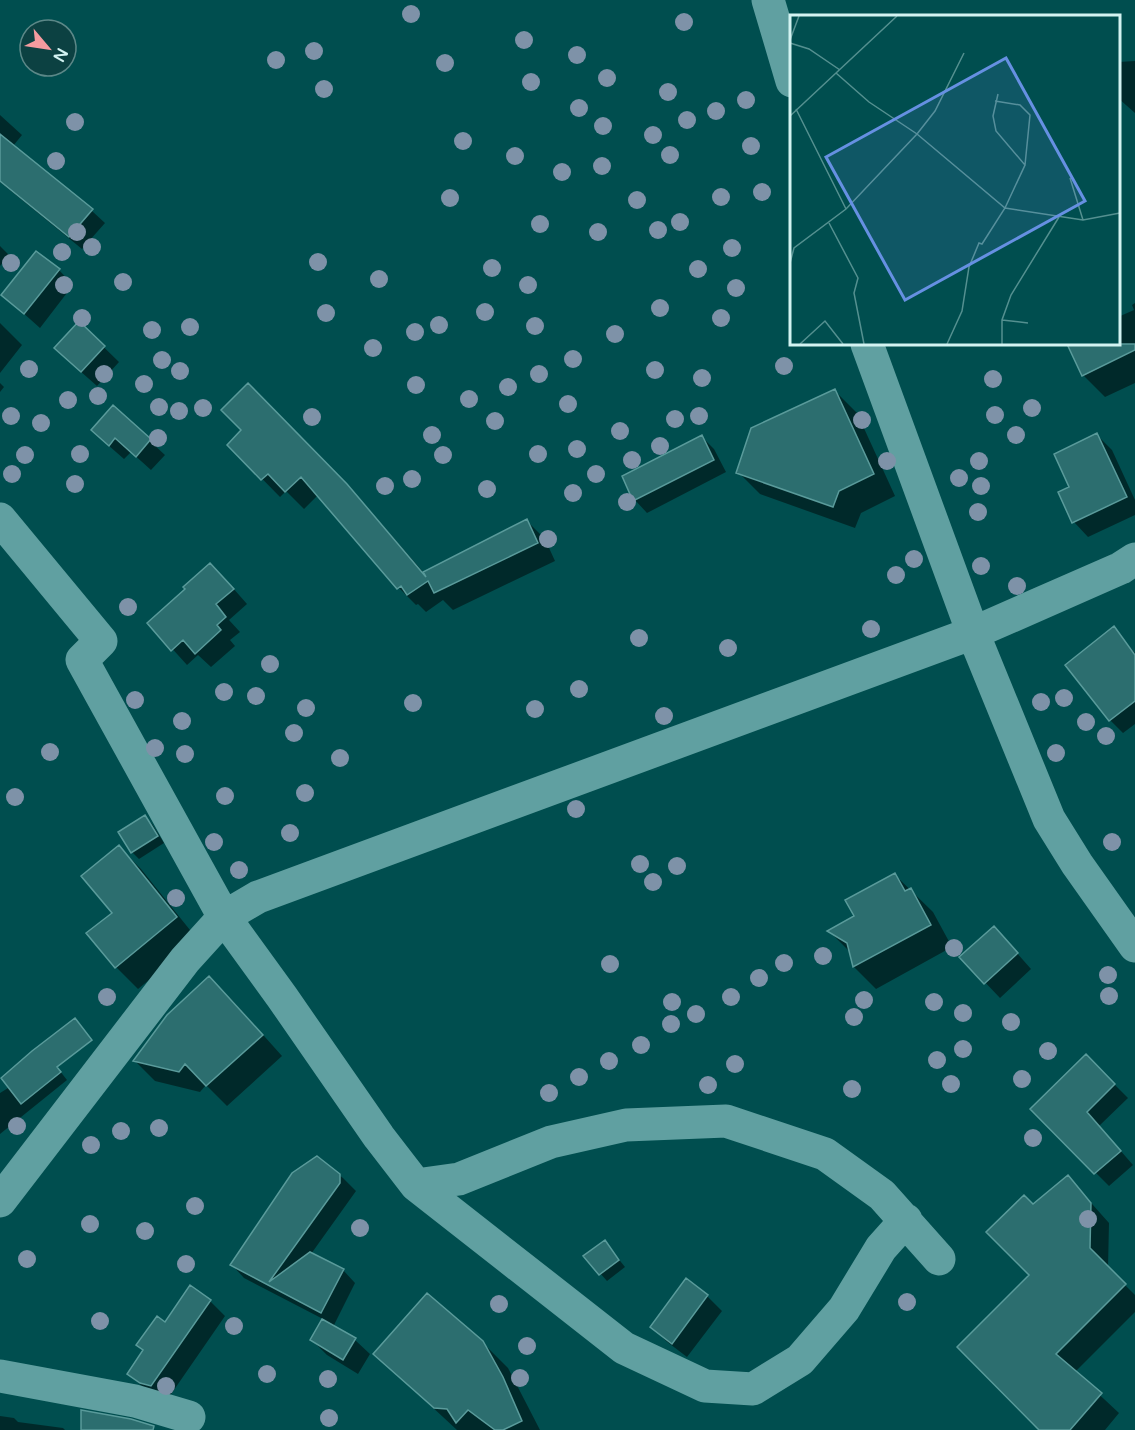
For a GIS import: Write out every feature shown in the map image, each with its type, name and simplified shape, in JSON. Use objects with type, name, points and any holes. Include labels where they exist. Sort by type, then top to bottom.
[{"type":"street","points":[[768,0],[790,74]]},
{"type":"street","points":[[867,345],[973,633],[1049,819],[1077,864],[1135,946]]},
{"type":"street","points":[[0,519],[101,641],[82,660],[224,917],[282,996],[379,1137],[416,1185],[624,1348],[705,1386],[753,1389],[800,1360],[844,1309],[881,1248],[906,1220]]},
{"type":"street","points":[[0,1201],[185,960],[224,917],[258,897],[973,633],[1121,568],[1135,559]]},
{"type":"street","points":[[416,1185],[459,1179],[551,1142],[626,1125],[726,1121],[825,1154],[882,1195],[939,1258]]},
{"type":"street","points":[[0,1376],[135,1401],[189,1417]]},
{"type":"building","points":[[0,134],[93,209],[69,237],[0,181]]},
{"type":"building","points":[[36,251],[60,269],[24,314],[1,295]]},
{"type":"building","points":[[79,321],[105,346],[81,372],[54,348]]},
{"type":"building","points":[[1135,344],[1135,350],[1082,376],[1067,345]]},
{"type":"building","points":[[248,383],[347,484],[426,577],[423,572],[527,519],[538,543],[434,593],[428,581],[407,595],[401,586],[397,589],[301,477],[285,492],[268,474],[261,480],[227,445],[241,430],[221,410]]},
{"type":"building","points":[[835,389],[874,474],[839,491],[833,507],[736,473],[751,428]]},
{"type":"building","points":[[113,405],[151,439],[136,457],[115,438],[109,446],[91,430]]},
{"type":"building","points":[[1097,433],[1127,497],[1072,523],[1058,492],[1069,487],[1054,454]]},
{"type":"building","points":[[702,435],[714,460],[633,501],[622,476]]},
{"type":"building","points":[[210,563],[234,589],[216,604],[226,617],[217,625],[221,630],[195,654],[183,640],[171,651],[147,623]]},
{"type":"building","points":[[1114,626],[1135,655],[1135,701],[1109,721],[1065,665]]},
{"type":"building","points":[[145,815],[158,836],[131,853],[118,832]]},
{"type":"building","points":[[119,845],[177,917],[115,968],[86,933],[112,913],[81,876]]},
{"type":"building","points":[[895,873],[905,891],[911,888],[931,925],[853,967],[847,943],[827,931],[854,916],[845,900]]},
{"type":"building","points":[[994,926],[1018,953],[984,984],[959,957]]},
{"type":"building","points":[[209,976],[263,1035],[206,1086],[185,1064],[179,1072],[133,1061],[167,1015]]},
{"type":"building","points":[[75,1018],[92,1040],[57,1067],[61,1072],[21,1104],[1,1078]]},
{"type":"building","points":[[1086,1054],[1115,1084],[1087,1112],[1121,1151],[1094,1174],[1030,1109]]},
{"type":"building","points":[[317,1156],[340,1174],[340,1183],[269,1282],[310,1252],[344,1269],[321,1313],[230,1265],[292,1173]]},
{"type":"building","points":[[1068,1175],[1091,1203],[1090,1248],[1126,1284],[1056,1354],[1102,1393],[1070,1430],[1039,1430],[957,1347],[1029,1275],[986,1232],[1024,1195],[1033,1204]]},
{"type":"building","points":[[605,1240],[619,1260],[599,1275],[583,1256]]},
{"type":"building","points":[[686,1278],[708,1295],[672,1344],[650,1327]]},
{"type":"building","points":[[190,1285],[211,1300],[151,1386],[140,1383],[127,1374],[143,1350],[136,1345],[157,1316],[165,1322]]},
{"type":"building","points":[[427,1293],[483,1341],[503,1377],[522,1421],[503,1430],[495,1430],[468,1410],[456,1423],[447,1409],[434,1408],[373,1354]]},
{"type":"building","points":[[322,1319],[356,1338],[343,1360],[310,1340]]},
{"type":"building","points":[[81,1410],[131,1419],[154,1426],[153,1430],[81,1430]]}]
